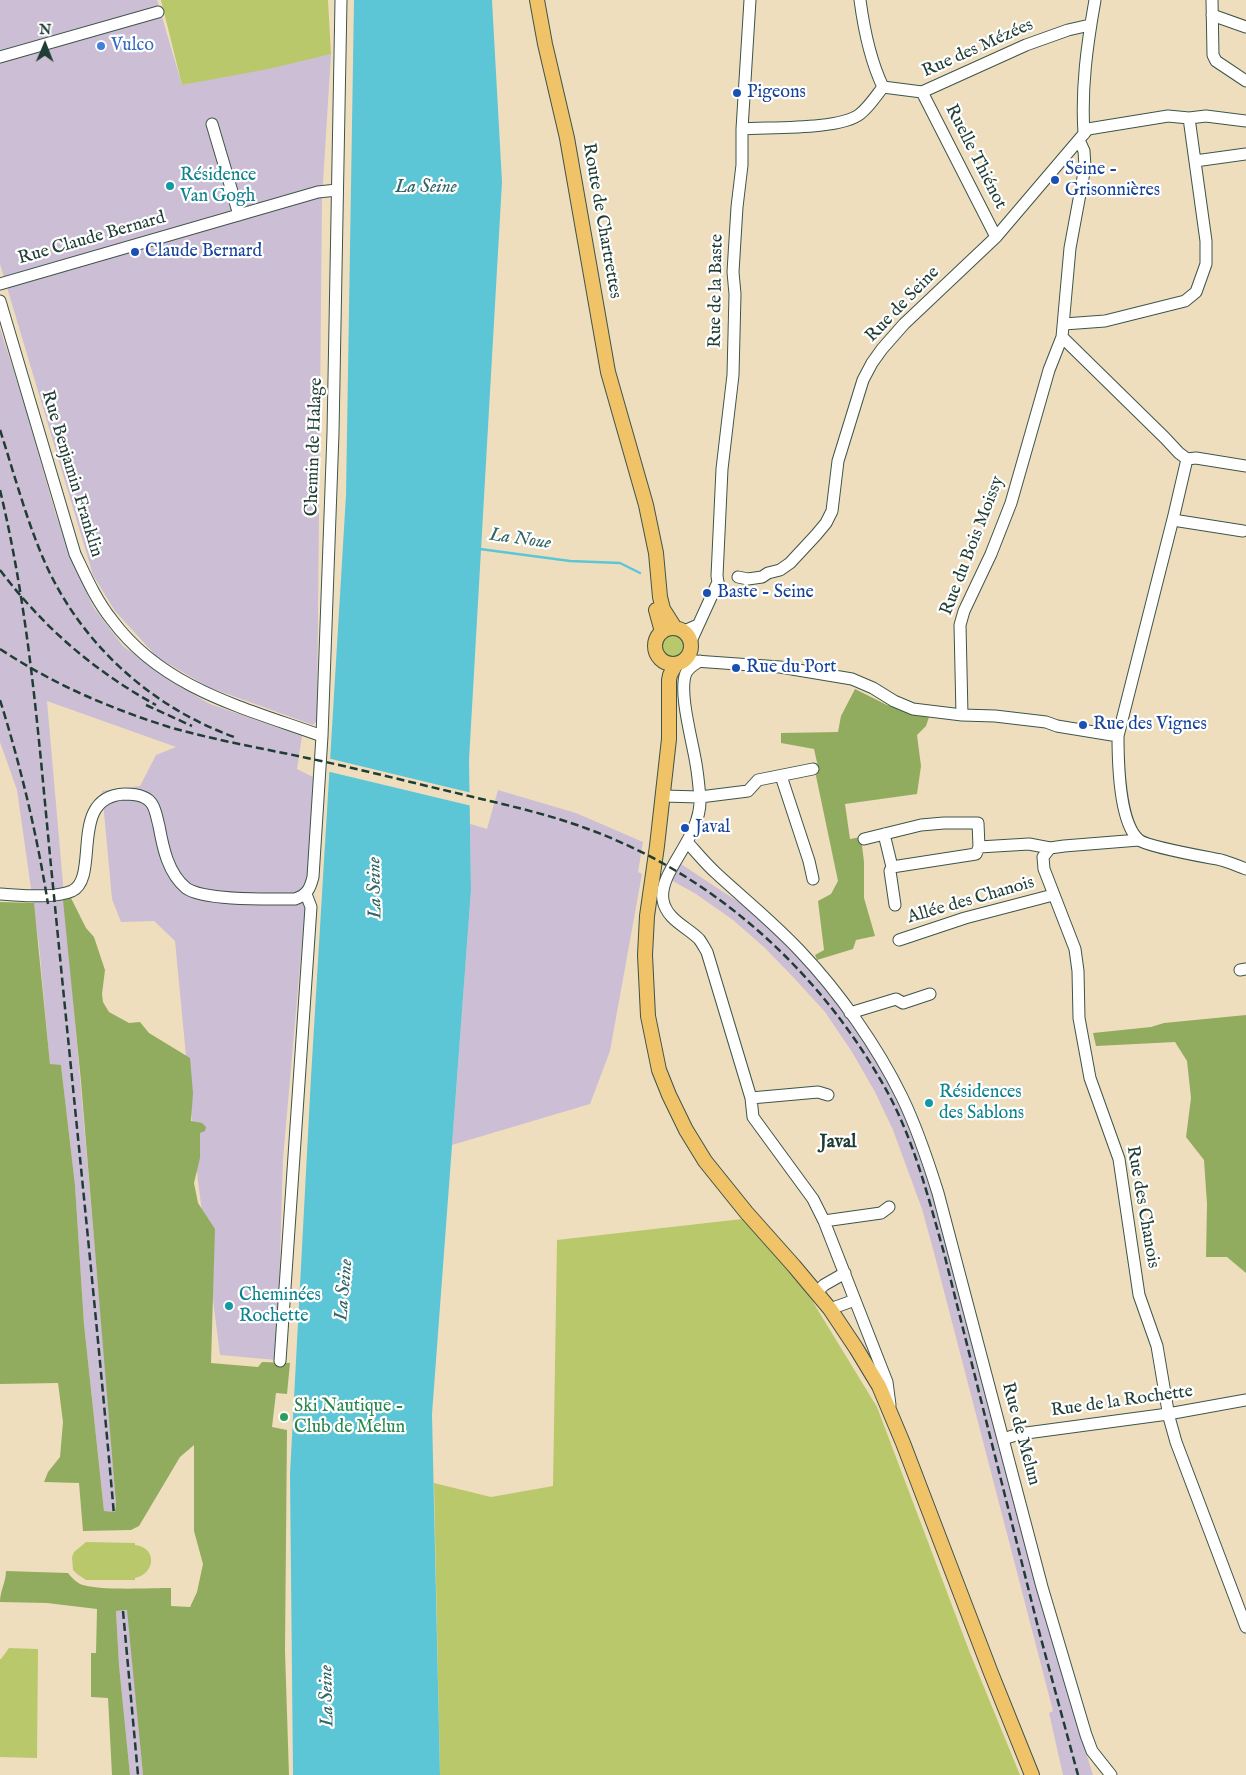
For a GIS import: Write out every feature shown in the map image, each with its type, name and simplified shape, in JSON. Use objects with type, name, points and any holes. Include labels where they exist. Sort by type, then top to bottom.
[{"type":"main road","name":"Route de Chartrettes","points":[[537,0],[545,44],[567,138],[608,372],[629,447],[649,558],[651,592],[687,644]]},
{"type":"main road","points":[[661,660],[671,664],[686,660],[687,644],[658,636],[655,646],[661,660],[662,724],[667,759]]},
{"type":"main road","points":[[679,663],[670,675],[669,680],[670,724],[667,759],[646,934],[645,979],[648,1016],[659,1070],[682,1121],[705,1161],[746,1212],[817,1292],[856,1348],[879,1386],[1032,1775]]},
{"type":"street","name":"Chemin de Halage","points":[[306,894],[310,888],[313,876],[322,736],[334,424],[341,0]]},
{"type":"street","name":"Rue de la Baste","points":[[718,582],[722,469],[733,375],[735,294],[733,272],[742,165],[742,128],[750,0]]},
{"type":"street","points":[[742,128],[827,125],[849,120],[860,114],[883,87],[877,74],[865,34],[860,0]]},
{"type":"street","name":"Rue du Bois Moissy","points":[[962,715],[960,625],[1011,503],[1046,378],[1062,337],[1070,248],[1085,167],[1082,137],[1082,103],[1090,25],[1095,0]]},
{"type":"street","points":[[1212,0],[1213,55],[1216,61],[1246,81]]},
{"type":"street","points":[[0,57],[158,12]]},
{"type":"street","points":[[1212,15],[1246,27]]},
{"type":"street","name":"Rue des Mézées","points":[[883,87],[922,92],[1026,45],[1068,30],[1090,25]]},
{"type":"street","name":"Ruelle Thiénot","points":[[922,92],[996,238]]},
{"type":"street","points":[[1082,137],[1088,129],[1099,126],[1168,116],[1189,118],[1206,116],[1246,121]]},
{"type":"street","points":[[1064,324],[1105,321],[1185,301],[1196,292],[1206,264],[1206,241],[1189,118]]},
{"type":"street","points":[[212,124],[239,215]]},
{"type":"street","name":"Rue de Seine","points":[[718,582],[726,578],[738,577],[748,579],[762,577],[768,573],[780,570],[790,563],[816,536],[831,514],[838,461],[863,380],[872,363],[904,324],[996,238],[1082,137]]},
{"type":"street","points":[[1196,161],[1246,154]]},
{"type":"street","name":"Rue Claude Bernard","points":[[0,284],[318,192],[337,190]]},
{"type":"street","name":"Rue Benjamin Franklin","points":[[0,301],[75,554],[88,582],[112,620],[141,652],[156,665],[184,683],[215,697],[322,736]]},
{"type":"street","points":[[1062,337],[1187,459],[1196,458],[1246,466]]},
{"type":"street","points":[[1139,840],[1131,828],[1124,807],[1120,780],[1118,736],[1187,459]]},
{"type":"street","points":[[1173,520],[1243,531]]},
{"type":"street","points":[[718,582],[687,644],[688,670],[684,682],[686,711],[696,765],[695,797],[699,815],[696,827],[666,881],[663,901],[674,919],[700,941],[707,952],[751,1098],[753,1118],[813,1199],[824,1221],[887,1382],[891,1414]]},
{"type":"street","points":[[687,644],[780,667],[852,679],[913,709],[1046,722],[1058,726],[1118,736]]},
{"type":"street","points":[[663,796],[695,797],[748,791],[758,780],[813,769]]},
{"type":"street","points":[[781,776],[810,861],[813,879]]},
{"type":"street","points":[[0,894],[56,894],[69,892],[77,888],[82,878],[91,822],[96,808],[110,797],[126,794],[141,796],[153,805],[163,847],[170,865],[175,875],[186,888],[201,894],[220,896],[295,899],[306,894],[311,906],[280,1360]]},
{"type":"street","points":[[864,839],[921,825],[978,823],[979,847],[976,854],[892,866]]},
{"type":"street","points":[[884,834],[892,866],[890,871],[895,905]]},
{"type":"street","points":[[979,847],[1029,844],[1050,848],[1139,840],[1156,846],[1222,860],[1246,869]]},
{"type":"street","name":"Rue de Melun","points":[[688,843],[715,872],[801,952],[850,1013],[870,1042],[902,1097],[938,1193],[1042,1587],[1086,1736],[1092,1751],[1111,1775]]},
{"type":"street","name":"Rue des Chanois","points":[[1050,848],[1043,857],[1044,869],[1075,949],[1078,971],[1079,1018],[1090,1078],[1119,1159],[1140,1294],[1157,1346],[1168,1414],[1176,1442],[1246,1627]]},
{"type":"street","name":"Allée des Chanois","points":[[899,940],[974,915],[1053,895]]},
{"type":"street","points":[[850,1013],[896,999],[903,1003],[930,994]]},
{"type":"street","points":[[751,1098],[818,1092],[828,1095]]},
{"type":"street","points":[[824,1221],[881,1213],[889,1207]]},
{"type":"street","points":[[817,1292],[845,1273]]},
{"type":"street","points":[[830,1309],[855,1300]]},
{"type":"street","name":"Rue de la Rochette","points":[[1003,1439],[1019,1434],[1168,1414],[1246,1400]]},
{"type":"shaded area","points":[[0,0],[157,0],[182,85],[331,54],[322,199],[317,721],[313,725],[208,687],[157,657],[115,611],[93,575],[0,264]]},
{"type":"shaded area","points":[[0,328],[55,512],[75,569],[94,608],[123,646],[172,682],[210,704],[302,736],[297,769],[313,777],[307,886],[283,1159],[277,1360],[220,1355],[198,1181],[175,941],[154,921],[121,922],[112,899],[102,791],[140,786],[156,755],[176,747],[47,701],[105,1364],[116,1504],[115,1512],[104,1511],[84,1324],[75,1185],[61,1065],[50,1065],[39,945],[17,790],[0,742]]},
{"type":"shaded area","points":[[498,790],[576,813],[643,842],[638,872],[642,874],[610,1051],[590,1104],[452,1145],[471,890],[470,824],[487,829]]},
{"type":"shaded area","points":[[681,864],[749,909],[815,976],[843,1010],[867,1045],[903,1113],[933,1193],[1072,1708],[1093,1775],[1063,1775],[1049,1713],[1053,1711],[933,1249],[922,1209],[893,1130],[875,1092],[852,1052],[825,1012],[765,948],[733,920],[696,894],[671,880]]},
{"type":"shaded area","points":[[128,1610],[143,1775],[130,1775],[119,1665],[116,1611]]},
{"type":"green space","points":[[161,0],[328,0],[331,54],[268,69],[182,85]]},
{"type":"green space","points":[[673,633],[682,637],[686,646],[682,655],[673,659],[664,655],[660,646],[664,637]]},
{"type":"green space","points":[[855,689],[887,705],[929,717],[926,726],[917,735],[921,766],[917,794],[845,804],[850,839],[861,837],[864,862],[864,898],[875,936],[856,940],[853,949],[817,960],[815,955],[824,950],[818,901],[831,894],[838,881],[816,776],[818,767],[814,749],[781,743],[781,733],[838,732],[841,716]]},
{"type":"green space","points":[[65,896],[70,896],[86,928],[94,937],[105,970],[102,994],[103,1002],[109,1012],[129,1023],[140,1022],[149,1033],[190,1058],[193,1093],[191,1121],[202,1123],[206,1127],[205,1131],[200,1133],[200,1158],[194,1183],[198,1203],[215,1229],[211,1363],[258,1367],[262,1362],[290,1363],[287,1394],[276,1393],[272,1427],[287,1430],[285,1651],[289,1775],[143,1775],[127,1610],[116,1611],[119,1665],[130,1775],[112,1775],[108,1698],[91,1697],[91,1653],[96,1653],[97,1609],[47,1603],[0,1602],[6,1571],[68,1573],[80,1584],[98,1588],[171,1588],[171,1606],[190,1607],[197,1592],[203,1564],[194,1531],[194,1445],[180,1457],[139,1526],[131,1530],[83,1531],[79,1483],[44,1482],[48,1472],[60,1457],[63,1422],[58,1383],[0,1384],[0,902],[34,903],[50,1064],[61,1065],[75,1185],[84,1324],[104,1511],[115,1512],[116,1504],[81,1082],[63,900]]},
{"type":"green space","points":[[1246,1015],[1246,1273],[1227,1257],[1206,1257],[1207,1204],[1204,1160],[1186,1137],[1191,1098],[1187,1061],[1175,1042],[1096,1046],[1093,1033],[1151,1027],[1164,1023]]},
{"type":"green space","points":[[742,1219],[805,1289],[877,1407],[970,1653],[1020,1775],[440,1775],[434,1483],[491,1497],[553,1486],[557,1240]]},
{"type":"green space","points":[[86,1542],[135,1543],[135,1545],[148,1551],[151,1561],[150,1567],[147,1572],[135,1578],[135,1580],[86,1580],[73,1570],[72,1557],[74,1552]]},
{"type":"green space","points":[[9,1648],[38,1649],[37,1758],[0,1757],[0,1659]]},
{"type":"water","name":"La Seine","points":[[354,0],[492,0],[502,182],[469,760],[471,890],[432,1414],[440,1775],[293,1775],[290,1474],[311,1077],[346,495]]},
{"type":"pier","points":[[327,758],[472,793],[472,806],[326,771]]},
{"type":"waterway","name":"La Noue","points":[[480,549],[570,561],[620,563],[640,573]]},
{"type":"railway","points":[[0,430],[27,516],[47,567],[62,596],[101,649],[150,692],[207,726],[237,738]]},
{"type":"railway","points":[[0,490],[20,590],[34,692],[114,1515]]},
{"type":"railway","points":[[0,570],[34,610],[71,646],[112,678],[156,705]]},
{"type":"railway","points":[[0,649],[40,673],[82,694],[125,712],[169,727],[496,802],[588,829],[635,849],[680,874],[723,902],[799,970],[833,1009],[863,1051],[889,1095],[914,1153],[944,1253],[1040,1635],[1078,1775]]},
{"type":"railway","points":[[0,700],[28,801],[48,904]]},
{"type":"railway","points":[[146,705],[192,726]]},
{"type":"railway","points":[[123,1611],[138,1775]]},
{"type":"place","name":"Vulco","points":[[101,46]]},
{"type":"place","name":"Pigeons","points":[[737,93]]},
{"type":"place","name":"Seine - Grisonnières","points":[[1055,180]]},
{"type":"place","name":"Résidence Van Gogh","points":[[170,186]]},
{"type":"place","name":"Claude Bernard","points":[[135,252]]},
{"type":"place","name":"Baste - Seine","points":[[707,593]]},
{"type":"place","name":"Rue du Port","points":[[736,668]]},
{"type":"place","name":"Rue des Vignes","points":[[1083,725]]},
{"type":"place","name":"Javal","points":[[685,828]]},
{"type":"place","name":"Résidences des Sablons","points":[[929,1103]]},
{"type":"place","name":"Cheminées Rochette","points":[[229,1306]]},
{"type":"place","name":"Ski Nautique - Club de Melun","points":[[284,1417]]},
{"type":"district","name":"Javal","points":[[838,1143]]}]
